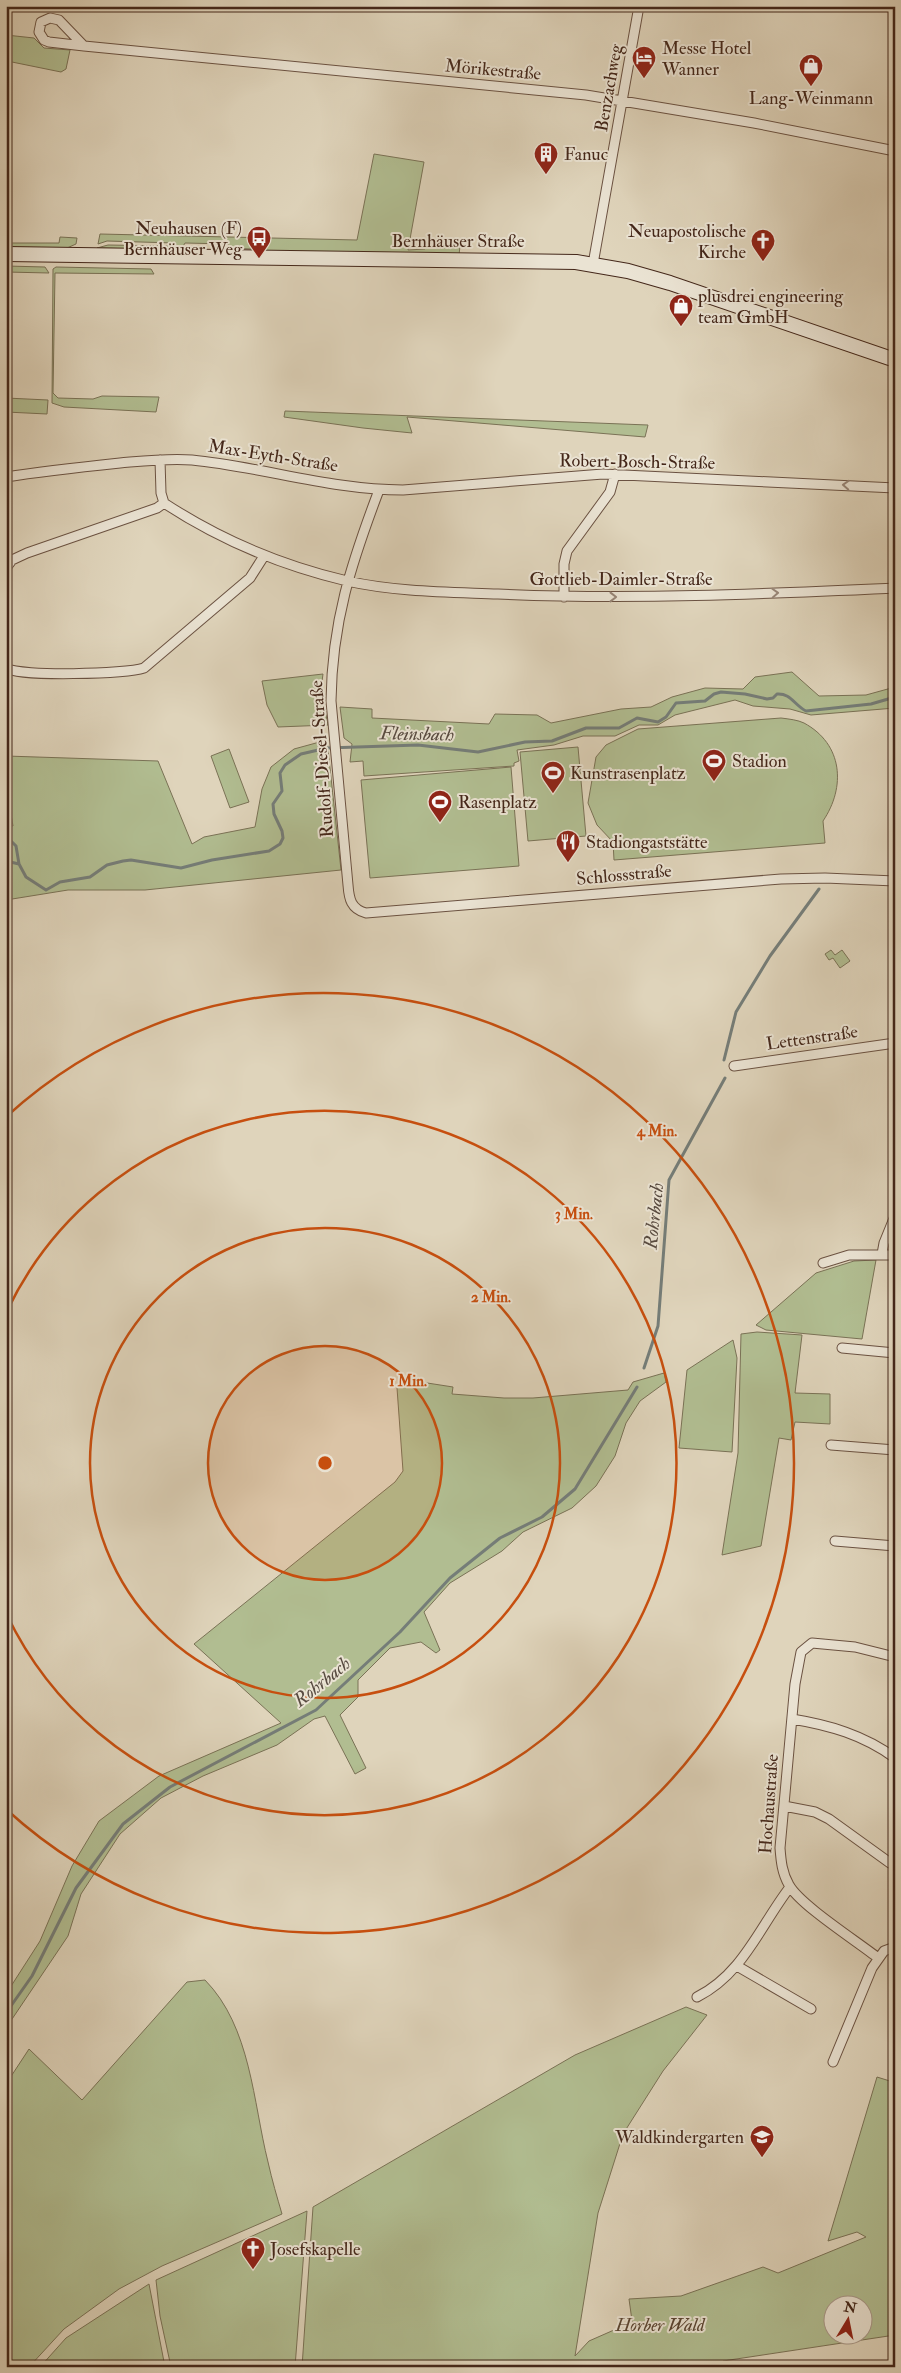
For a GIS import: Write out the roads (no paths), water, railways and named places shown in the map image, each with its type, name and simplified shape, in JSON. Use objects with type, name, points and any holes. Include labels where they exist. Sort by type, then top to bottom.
[{"type":"street","name":"Benzachweg","points":[[593,264],[624,100],[639,6]]},
{"type":"street","name":"Mörikestraße","points":[[84,46],[59,20],[50,18],[41,22],[39,32],[44,40],[84,46],[624,100],[895,151]]},
{"type":"street","name":"Bernhäuser Straße","points":[[6,254],[259,259],[548,260],[593,264],[670,283],[895,360]]},
{"type":"street","name":"Max-Eyth-Straße","points":[[6,477],[60,469],[160,460],[190,460],[236,465],[379,490]]},
{"type":"street","points":[[6,568],[12,560],[27,552],[157,508],[164,503],[161,493],[160,460]]},
{"type":"street","points":[[564,597],[564,564],[567,551],[610,492],[615,474]]},
{"type":"street","name":"Robert-Bosch-Straße","points":[[379,490],[615,474],[895,488]]},
{"type":"street","name":"Rudolf-Diesel-Straße","points":[[357,910],[352,905],[349,895],[331,701],[333,645],[357,547],[379,490]]},
{"type":"street","name":"Gottlieb-Daimler-Straße","points":[[164,503],[264,556],[348,581],[384,587],[564,597],[717,596],[895,588]]},
{"type":"street","points":[[6,668],[24,672],[112,672],[144,668],[250,578],[264,556]]},
{"type":"street","name":"Schlossstraße","points":[[357,910],[366,913],[788,879],[895,881]]},
{"type":"street","name":"Lettenstraße","points":[[734,1066],[895,1043]]},
{"type":"street","points":[[882,1254],[884,1242],[895,1216]]},
{"type":"street","points":[[824,1263],[850,1255],[895,1255]]},
{"type":"street","points":[[842,1348],[895,1353]]},
{"type":"street","points":[[831,1445],[895,1450]]},
{"type":"street","points":[[835,1541],[895,1546]]},
{"type":"street","name":"Hochaustraße","points":[[878,1958],[814,1909],[790,1887],[781,1862],[780,1848],[792,1719],[801,1652],[812,1643],[855,1647],[895,1658]]},
{"type":"street","points":[[792,1719],[841,1730],[868,1741],[895,1758]]},
{"type":"street","points":[[784,1806],[814,1812],[829,1819],[890,1863]]},
{"type":"street","points":[[697,1997],[708,1992],[737,1966],[790,1887]]},
{"type":"street","points":[[834,2062],[872,1968],[884,1951],[895,1947]]},
{"type":"street","points":[[737,1966],[811,2009]]},
{"type":"waterway","name":"Fleinsbach","points":[[6,861],[19,864],[26,877],[46,890],[60,882],[90,877],[107,865],[123,861],[131,860],[181,868],[212,860],[269,851],[280,844],[283,838],[282,831],[274,814],[273,804],[282,791],[280,773],[285,765],[301,754],[327,748],[418,745],[478,752],[525,742],[552,741],[586,728],[619,728],[637,718],[658,722],[666,717],[676,703],[705,701],[714,694],[721,692],[745,694],[767,699],[773,698],[777,694],[782,694],[789,697],[806,711],[871,704],[895,697]]},
{"type":"waterway","name":"Fleinsbach","points":[[6,836],[16,846],[19,864]]},
{"type":"waterway","name":"Rohrbach","points":[[724,1060],[736,1012],[770,956],[819,889]]},
{"type":"waterway","name":"Rohrbach","points":[[644,1368],[658,1326],[669,1180],[725,1078]]},
{"type":"waterway","name":"Rohrbach","points":[[6,2013],[32,1976],[76,1888],[123,1824],[170,1787],[316,1710],[400,1632],[450,1578],[500,1538],[542,1517],[575,1489],[637,1387]]},
{"type":"place","name":"Messe Hotel Wanner","points":[[644,79]]},
{"type":"place","name":"Lang-Weinmann","points":[[811,87]]},
{"type":"place","name":"Fanuc","points":[[546,175]]},
{"type":"place","name":"Neuhausen (F) Bernhäuser Weg","points":[[259,259]]},
{"type":"place","name":"Neuapostolische Kirche","points":[[763,262]]},
{"type":"place","name":"plusdrei engineering team GmbH","points":[[681,327]]},
{"type":"place","name":"Stadion","points":[[714,782]]},
{"type":"place","name":"Kunstrasenplatz","points":[[553,794]]},
{"type":"place","name":"Rasenplatz","points":[[440,823]]},
{"type":"place","name":"Stadiongaststätte","points":[[568,863]]},
{"type":"place","name":"Waldkindergarten","points":[[762,2158]]},
{"type":"place","name":"Josefskapelle","points":[[253,2270]]},
{"type":"park label","name":"Horber Wald","points":[[660,2325]]}]
